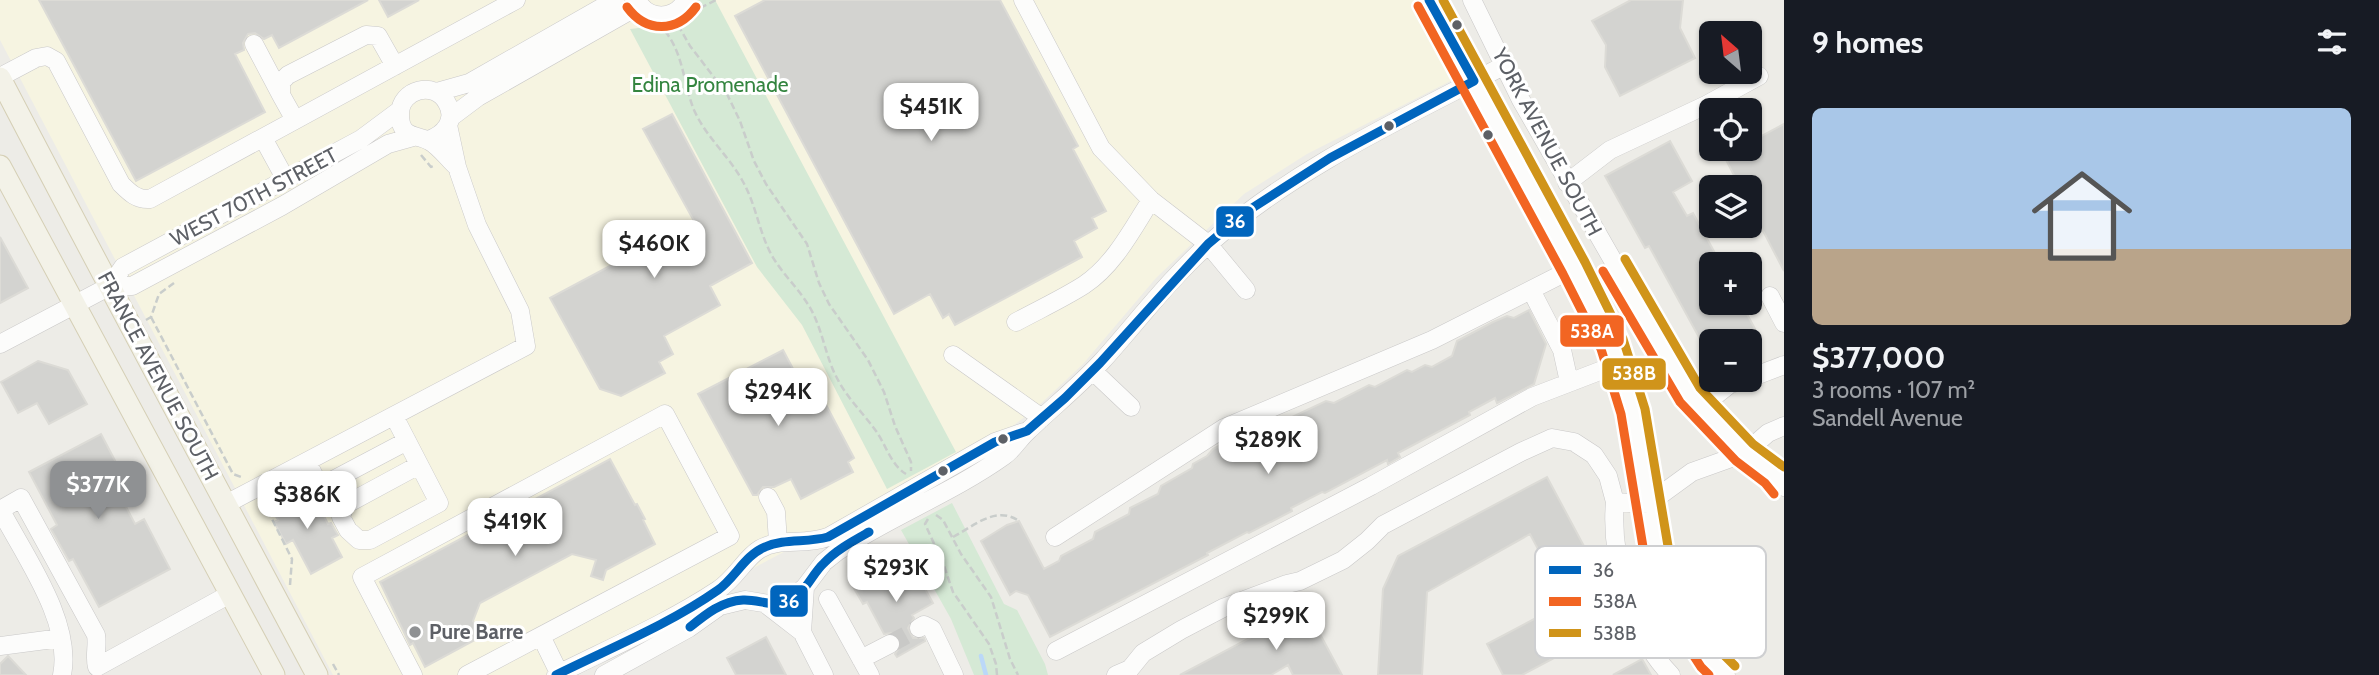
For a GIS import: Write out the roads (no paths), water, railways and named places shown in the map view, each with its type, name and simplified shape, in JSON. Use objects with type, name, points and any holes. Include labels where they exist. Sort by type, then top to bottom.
[{"type":"main road","name":"FRANCE AVENUE SOUTH","points":[[0,77],[130,328],[226,504],[325,669]]},
{"type":"main road","name":"FRANCE AVENUE SOUTH","points":[[0,166],[274,675]]},
{"type":"street","points":[[0,77],[36,58],[47,55],[56,61],[121,184],[142,200],[150,199],[516,0]]},
{"type":"street","points":[[457,167],[402,125],[400,110],[403,102],[414,92],[437,92],[470,83],[615,0]]},
{"type":"street","points":[[420,138],[443,132],[449,121],[478,97],[639,3],[654,15],[662,16],[678,11],[686,0]]},
{"type":"street","points":[[1023,0],[1101,148],[1151,200],[1208,244],[1245,290]]},
{"type":"street","name":"YORK AVENUE SOUTH","points":[[1429,0],[1574,268],[1612,344],[1633,411],[1655,546]]},
{"type":"street","name":"YORK AVENUE SOUTH","points":[[1472,0],[1521,100],[1690,395],[1745,453],[1774,474],[1784,487]]},
{"type":"street","points":[[281,95],[281,82],[288,75],[366,35],[378,36],[396,66]]},
{"type":"street","points":[[254,44],[295,120]]},
{"type":"street","points":[[604,675],[623,670],[720,606],[745,600],[764,603],[791,600],[824,562],[838,551],[1006,454],[1027,431],[1093,371],[1208,244],[1287,184],[1505,65]]},
{"type":"street","points":[[1567,183],[1610,150],[1744,84]]},
{"type":"street","points":[[226,504],[526,345],[520,311],[477,225],[457,167],[447,103],[437,92]]},
{"type":"street","name":"WEST 70TH STREET","points":[[0,344],[110,286],[123,267],[361,139],[400,110]]},
{"type":"street","points":[[263,138],[286,180]]},
{"type":"street","name":"WEST 70TH STREET","points":[[110,286],[132,286],[282,206],[388,144],[420,138]]},
{"type":"street","points":[[1016,322],[1085,285],[1100,272],[1121,248],[1151,200]]},
{"type":"street","points":[[1055,537],[1224,428],[1432,340],[1574,268]]},
{"type":"street","points":[[1531,290],[1562,350],[1569,382]]},
{"type":"street","points":[[1770,296],[1784,323]]},
{"type":"street","points":[[953,355],[1042,418]]},
{"type":"street","points":[[1056,650],[1371,486],[1532,397],[1618,365]]},
{"type":"street","points":[[1762,373],[1784,365]]},
{"type":"street","points":[[1093,371],[1131,407]]},
{"type":"street","points":[[1701,407],[1720,392]]},
{"type":"street","points":[[414,675],[362,577],[665,414],[746,562],[743,576],[752,596],[802,632],[824,675]]},
{"type":"street","points":[[394,416],[439,503],[370,540],[359,540],[348,530],[341,517],[345,505],[419,465]]},
{"type":"street","points":[[1615,502],[1648,504],[1692,472],[1745,453],[1768,433],[1784,426]]},
{"type":"street","points":[[541,636],[559,674],[702,601],[721,588],[761,548],[785,543],[807,543],[828,537],[995,442],[1027,431]]},
{"type":"street","points":[[1116,675],[1130,669],[1143,653],[1181,629],[1223,608],[1300,581],[1343,560],[1383,525],[1552,438],[1574,442],[1594,455],[1608,476],[1615,502],[1613,525],[1616,546]]},
{"type":"street","points":[[307,462],[320,487],[407,441]]},
{"type":"street","points":[[768,497],[776,512],[785,543]]},
{"type":"street","points":[[62,675],[60,626],[52,606],[6,537],[0,510],[21,498],[96,635],[94,657],[97,667],[230,594]]},
{"type":"street","points":[[467,675],[730,536]]},
{"type":"street","points":[[785,543],[799,547],[807,558],[810,572],[802,632]]},
{"type":"street","points":[[828,599],[866,667],[890,644]]},
{"type":"street","points":[[919,628],[924,625],[932,629],[954,675]]},
{"type":"street","points":[[0,646],[62,643],[82,651],[97,643]]},
{"type":"street","points":[[1658,658],[1671,675]]},
{"type":"street","name":"YORK AVENUE SOUTH","points":[[1710,658],[1726,675]]},
{"type":"waterway","points":[[981,656],[986,675]]},
{"type":"tunnel","points":[[890,644],[919,628]]},
{"type":"place","name":"Pure Barre","points":[[415,632]]},
{"type":"park label","name":"Edina Promenade","points":[[710,85]]}]
